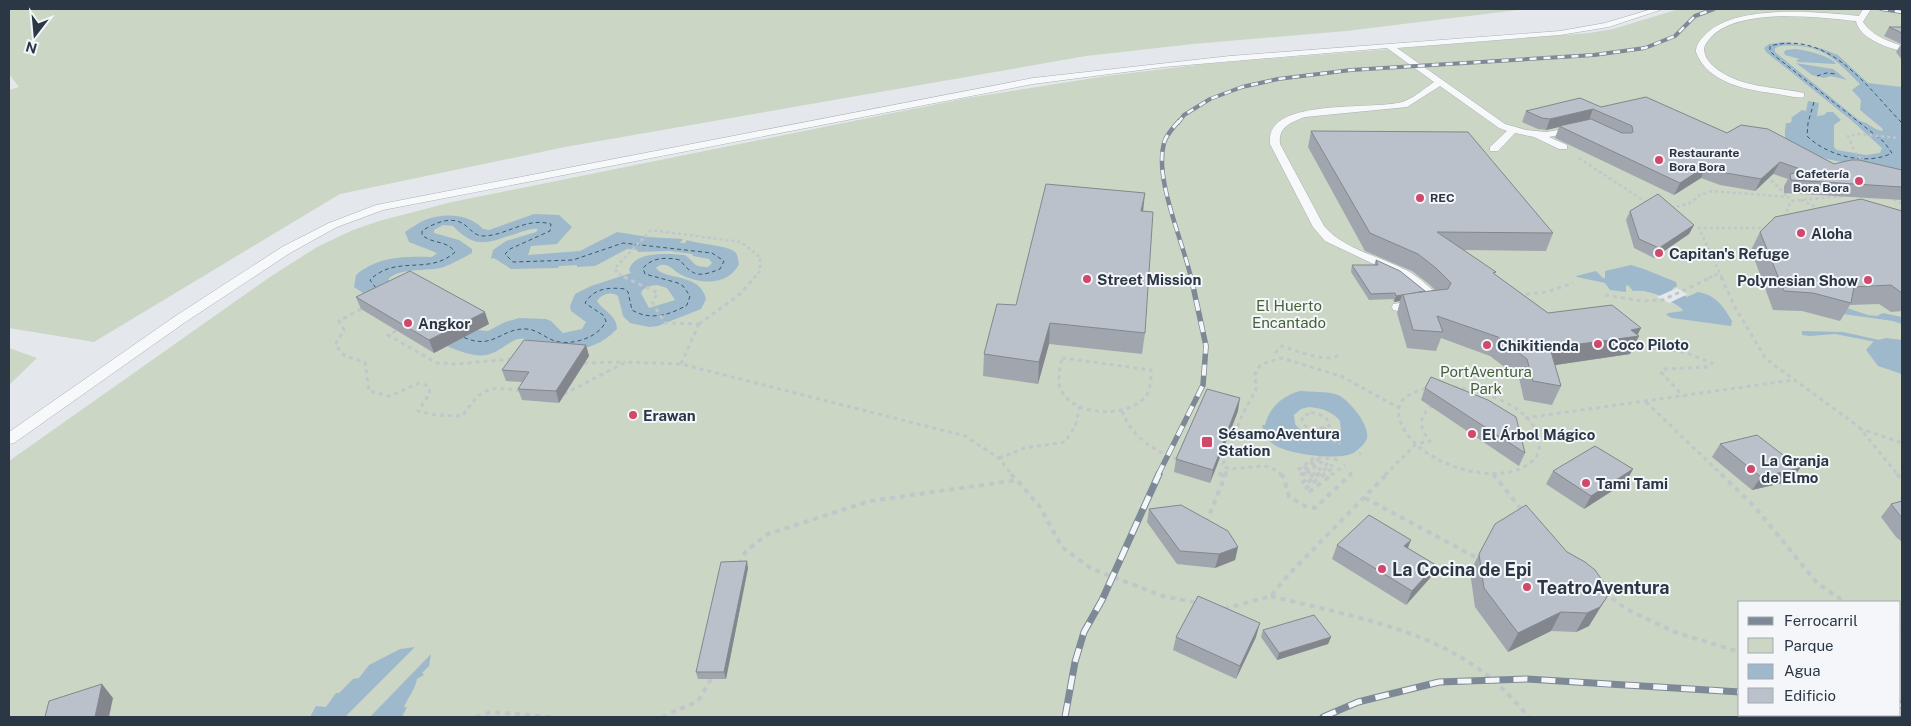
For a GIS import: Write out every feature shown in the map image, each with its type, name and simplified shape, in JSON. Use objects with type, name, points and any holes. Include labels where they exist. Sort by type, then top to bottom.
[{"type":"lane","points":[[9,439],[179,320],[286,250],[333,225],[380,207],[1033,81],[1215,58],[1568,32],[1606,25],[1659,9]]},
{"type":"lane","points":[[1867,9],[1859,22],[1862,27],[1902,49]]},
{"type":"lane","points":[[1801,95],[1738,83],[1723,78],[1705,63],[1699,52],[1700,48],[1712,32],[1724,25],[1750,19],[1804,15],[1861,19]]},
{"type":"lane","points":[[1389,46],[1495,122],[1513,130],[1546,135],[1588,125]]},
{"type":"lane","points":[[1398,307],[1437,302],[1421,286],[1403,273],[1329,239],[1319,227],[1275,144],[1274,132],[1279,125],[1291,118],[1304,114],[1407,104],[1439,83]]},
{"type":"lane","points":[[1494,149],[1513,130]]},
{"type":"lane","points":[[1535,134],[1562,147]]},
{"type":"path","points":[[1866,166],[1854,150],[1848,136],[1858,134],[1899,138]]},
{"type":"path","points":[[1576,156],[1649,204]]},
{"type":"path","points":[[1763,171],[1790,199]]},
{"type":"path","points":[[1888,190],[1888,198]]},
{"type":"path","points":[[1670,208],[1690,203],[1700,195],[1712,191],[1800,200],[1846,196]]},
{"type":"path","points":[[1880,197],[1902,204]]},
{"type":"path","points":[[1785,217],[1790,199]]},
{"type":"path","points":[[1800,200],[1827,213]]},
{"type":"path","points":[[1778,220],[1785,217],[1790,218]]},
{"type":"path","points":[[1692,224],[1699,228],[1763,228],[1770,231]]},
{"type":"path","points":[[1763,228],[1771,224]]},
{"type":"path","points":[[1699,228],[1736,309],[1766,359],[1859,427],[1902,480]]},
{"type":"path","points":[[681,364],[699,324],[739,295],[760,271],[760,257],[741,242],[651,230],[614,268],[617,274],[658,293],[652,302],[665,323],[699,324]]},
{"type":"path","points":[[1604,295],[1642,301],[1662,300],[1719,273]]},
{"type":"path","points":[[1511,295],[1547,292],[1573,283]]},
{"type":"path","points":[[361,309],[339,321],[344,330],[335,345],[345,356],[365,362],[369,391],[390,396],[419,383],[428,386],[430,393],[418,411],[435,415],[462,416],[482,391],[498,387],[527,392]]},
{"type":"path","points":[[396,331],[388,335],[438,363],[457,364],[518,359]]},
{"type":"path","points":[[1625,341],[1708,359],[1712,363],[1709,367],[1664,369],[1661,372],[1684,396]]},
{"type":"path","points":[[1275,353],[1278,347],[1282,346],[1326,359],[1336,358],[1338,355]]},
{"type":"path","points":[[1062,358],[1151,370],[1151,382],[1147,396],[1138,403],[1122,411],[1097,410],[1080,406],[1063,394],[1059,385],[1062,358]]},
{"type":"path","points":[[1354,471],[1315,508],[1305,506],[1289,497],[1284,479],[1280,473],[1274,470],[1256,465],[1228,468],[1223,464],[1243,413],[1256,390],[1255,374],[1261,364],[1282,358],[1343,377],[1368,393],[1399,408]]},
{"type":"path","points":[[564,394],[626,362]]},
{"type":"path","points":[[584,363],[681,364],[965,436],[999,458],[1040,507],[1062,547],[1092,569],[1163,596],[1200,604]]},
{"type":"path","points":[[1525,418],[1794,380]]},
{"type":"path","points":[[1446,386],[1484,393],[1503,401],[1525,418],[1531,423],[1539,436],[1540,448],[1536,459],[1526,467],[1511,472],[1492,474],[1451,465],[1431,456],[1405,432],[1399,420],[1399,408],[1404,398],[1415,391],[1429,387],[1446,386]]},
{"type":"path","points":[[1646,402],[1754,506],[1817,583],[1844,601]]},
{"type":"path","points":[[999,458],[1025,448],[1065,442],[1075,427],[1080,406]]},
{"type":"path","points":[[1271,596],[1289,574],[1416,444],[1430,441],[1424,434],[1420,422],[1425,411],[1432,406]]},
{"type":"path","points":[[1122,411],[1124,420],[1136,438],[1153,450],[1182,461]]},
{"type":"path","points":[[1308,412],[1319,414],[1329,421],[1329,426],[1324,427],[1308,428],[1301,422],[1302,416],[1308,412]]},
{"type":"path","points":[[1324,427],[1339,445]]},
{"type":"path","points":[[1859,427],[1902,443]]},
{"type":"path","points":[[1340,460],[1315,457],[1299,469],[1302,470],[1316,459],[1319,461],[1301,474],[1305,475],[1324,462],[1327,464],[1302,482],[1305,484],[1331,465],[1334,466],[1305,489],[1309,492],[1345,465]]},
{"type":"path","points":[[1205,524],[1228,468]]},
{"type":"path","points":[[1203,469],[1225,476]]},
{"type":"path","points":[[1492,474],[1525,513]]},
{"type":"path","points":[[736,569],[746,551],[768,534],[870,501],[1017,480]]},
{"type":"path","points":[[1365,498],[1486,562]]},
{"type":"path","points":[[1598,586],[1626,610],[1677,633],[1738,651]]},
{"type":"path","points":[[1218,608],[1227,610],[1271,596],[1375,624],[1435,643],[1474,665],[1496,681],[1529,717]]},
{"type":"path","points":[[662,717],[698,701],[711,679]]},
{"type":"path","points":[[476,717],[491,712],[551,717]]},
{"type":"green space","points":[[9,9],[1526,9],[1346,31],[1193,44],[1086,56],[565,147],[340,194],[94,342],[9,328],[9,90],[19,87],[9,74]]},
{"type":"green space","name":"PortAventura Park","points":[[1679,9],[1902,9],[1902,717],[9,717],[9,461],[270,277],[317,247],[353,230],[379,221],[452,202],[967,98],[1106,76],[1205,64],[1589,33],[1613,29]]},
{"type":"green space","points":[[9,348],[37,358],[9,385]]},
{"type":"water","points":[[1783,42],[1820,48],[1838,55],[1868,83],[1902,87],[1902,170],[1826,159],[1810,155],[1789,145],[1785,137],[1786,123],[1790,123],[1791,118],[1802,110],[1806,111],[1808,101],[1819,103],[1817,116],[1833,112],[1841,120],[1834,125],[1834,147],[1837,150],[1866,155],[1880,153],[1882,148],[1851,120],[1766,52],[1764,48],[1769,44]],"holes":[[[1780,46],[1806,47],[1825,54],[1834,59],[1850,74],[1860,84],[1852,90],[1861,100],[1860,110],[1883,129],[1882,131],[1860,121],[1775,52],[1775,48]]]},
{"type":"water","points":[[1795,49],[1824,56],[1836,64],[1798,62],[1796,60],[1800,59],[1785,55],[1784,52],[1786,50]]},
{"type":"water","points":[[1796,63],[1833,69],[1847,80],[1831,76],[1824,78],[1812,75]]},
{"type":"water","points":[[534,214],[559,215],[572,227],[557,244],[531,246],[528,255],[580,251],[617,232],[648,237],[683,239],[680,243],[685,243],[687,240],[727,248],[736,253],[739,264],[729,276],[714,281],[689,278],[668,266],[658,266],[656,268],[660,272],[682,278],[697,285],[702,290],[706,299],[701,309],[658,326],[649,327],[630,323],[623,316],[618,296],[606,294],[597,301],[615,320],[617,329],[598,343],[588,347],[569,349],[534,346],[528,341],[517,339],[499,350],[486,355],[466,353],[447,346],[477,330],[488,331],[505,322],[519,318],[546,319],[551,321],[563,333],[582,329],[586,322],[571,311],[570,306],[575,294],[591,286],[631,273],[629,270],[632,264],[645,256],[662,254],[685,255],[699,266],[708,267],[712,263],[709,259],[693,256],[692,254],[670,251],[637,252],[638,250],[627,249],[595,266],[577,267],[577,265],[559,266],[558,268],[511,269],[494,258],[491,259],[493,250],[506,241],[536,232],[538,229],[528,230],[491,241],[476,242],[461,234],[453,226],[443,225],[434,230],[434,233],[459,240],[472,249],[472,253],[444,267],[405,271],[392,276],[388,280],[404,288],[376,302],[354,287],[356,275],[373,264],[392,258],[432,257],[437,253],[409,242],[405,232],[432,217],[448,215],[464,217],[478,224],[483,229],[489,230]],"holes":[[[657,285],[667,288],[675,300],[649,308],[641,293],[644,289]]]},
{"type":"water","points":[[1631,265],[1676,282],[1677,286],[1672,289],[1687,297],[1698,292],[1715,299],[1732,321],[1731,326],[1672,318],[1666,315],[1683,311],[1676,304],[1658,295],[1646,291],[1633,291],[1628,285],[1626,286],[1626,292],[1610,290],[1605,283],[1576,276],[1596,271],[1605,278],[1605,271]]},
{"type":"water","points":[[1841,306],[1868,315],[1877,316],[1883,313],[1902,317],[1902,324],[1843,314]]},
{"type":"water","points":[[1802,331],[1843,332],[1902,345],[1902,347],[1835,334],[1802,335]]},
{"type":"water","points":[[1300,391],[1324,392],[1343,398],[1353,407],[1365,426],[1367,438],[1365,442],[1355,452],[1338,456],[1301,454],[1273,444],[1266,436],[1262,425],[1265,425],[1270,413],[1278,403]],"holes":[[[1313,407],[1333,415],[1340,421],[1341,430],[1330,437],[1324,438],[1311,435],[1299,429],[1295,424],[1294,415],[1301,409]]]},
{"type":"water","points":[[415,647],[345,717],[310,717],[316,706],[326,707],[336,693],[339,693],[353,679],[359,678],[369,665],[400,649]]},
{"type":"water","points":[[431,654],[429,666],[422,673],[424,675],[417,679],[415,687],[404,707],[407,707],[402,717],[370,717]]},
{"type":"pier","points":[[1679,287],[1677,288],[1687,294],[1690,293],[1669,303],[1657,297]]},
{"type":"building","points":[[1889,27],[1902,27],[1902,33]]},
{"type":"building","points":[[1646,97],[1727,133],[1741,125],[1768,129],[1834,164],[1859,160],[1902,170],[1902,187],[1791,180],[1790,174],[1806,171],[1780,162],[1761,179],[1726,173],[1706,166],[1680,183],[1559,126],[1591,119],[1622,133],[1631,133],[1633,132],[1632,126],[1593,109],[1550,119],[1542,118],[1526,111],[1580,98],[1601,107]]},
{"type":"building","points":[[1311,131],[1468,132],[1553,233],[1437,232],[1496,272],[1493,273],[1548,313],[1612,305],[1641,328],[1631,330],[1639,336],[1550,348],[1561,386],[1533,381],[1527,359],[1498,337],[1437,316],[1443,332],[1413,330],[1403,294],[1448,289],[1451,283],[1418,254],[1370,233]]},
{"type":"building","name":"Street Mission","points":[[1046,184],[1145,193],[1141,211],[1153,212],[1145,333],[1050,323],[1039,362],[984,354],[997,304],[1016,305]]},
{"type":"building","points":[[1658,194],[1694,225],[1659,248],[1639,239],[1630,211]]},
{"type":"building","points":[[1861,199],[1902,211],[1902,293],[1891,285],[1854,287],[1851,303],[1813,293],[1784,291],[1760,232],[1775,217]]},
{"type":"building","points":[[1376,260],[1400,271],[1425,291],[1396,296],[1395,293],[1371,294],[1352,265],[1378,265]]},
{"type":"building","points":[[410,271],[485,312],[429,340],[356,297]]},
{"type":"building","points":[[524,340],[586,345],[556,391],[518,389],[529,372],[502,370]]},
{"type":"building","points":[[1431,377],[1488,400],[1516,417],[1525,453],[1425,388]]},
{"type":"building","name":"SésamoAventura Station","points":[[1207,389],[1240,398],[1213,470],[1176,459]]},
{"type":"building","points":[[1757,435],[1800,468],[1761,477],[1720,444]]},
{"type":"building","points":[[1595,446],[1633,469],[1591,496],[1553,471]]},
{"type":"building","points":[[1902,501],[1902,518],[1891,504]]},
{"type":"building","points":[[1181,505],[1228,531],[1238,547],[1219,554],[1180,551],[1149,509]]},
{"type":"building","name":"TeatroAventura","points":[[1526,505],[1567,552],[1595,570],[1605,584],[1607,597],[1600,607],[1587,613],[1561,612],[1518,633],[1484,588],[1479,554],[1495,524]]},
{"type":"building","points":[[1369,515],[1411,540],[1404,546],[1436,565],[1412,591],[1337,545]]},
{"type":"building","points":[[747,561],[724,672],[696,672],[721,562]]},
{"type":"building","points":[[1198,596],[1260,623],[1240,666],[1176,637]]},
{"type":"building","points":[[1314,615],[1331,637],[1279,653],[1263,630]]},
{"type":"building","points":[[102,684],[95,717],[45,717],[49,701]]},
{"type":"waterway","points":[[1902,350],[1886,348],[1883,350],[1890,359],[1902,364]]},
{"type":"ferry route","points":[[1814,102],[1808,123],[1807,136],[1815,143],[1836,154],[1859,159],[1871,159],[1892,153],[1884,142],[1775,56],[1770,51],[1770,46],[1791,43],[1810,46],[1828,54],[1860,78],[1902,123]]},
{"type":"ferry route","points":[[1817,76],[1826,73],[1837,74]]},
{"type":"ferry route","points":[[376,288],[370,280],[380,272],[401,266],[434,263],[445,259],[455,252],[447,245],[422,235],[422,231],[427,228],[449,220],[460,222],[481,236],[501,233],[525,224],[542,222],[551,224],[550,231],[510,249],[505,254],[513,262],[573,260],[623,243],[712,253],[724,261],[720,269],[702,274],[689,270],[680,260],[675,259],[665,258],[647,264],[643,268],[645,274],[678,283],[683,286],[690,296],[687,305],[667,314],[653,316],[632,310],[628,292],[625,289],[613,288],[597,291],[585,303],[603,315],[606,321],[597,332],[584,339],[569,342],[555,341],[534,330],[526,329],[510,332],[482,342],[463,337]]},
{"type":"railway","points":[[1178,123],[1184,115],[1210,99],[1242,87],[1278,79],[1351,70],[1594,55],[1645,48],[1675,36],[1695,16],[1714,9]]},
{"type":"railway","points":[[1881,9],[1902,12]]},
{"type":"railway","points":[[1179,121],[1168,134],[1164,143],[1162,158],[1163,174],[1166,192],[1191,278]]},
{"type":"railway","points":[[1158,475],[1203,385],[1206,346],[1191,277]]},
{"type":"railway","points":[[1065,717],[1075,662],[1084,632],[1102,600],[1159,474]]},
{"type":"railway","points":[[1323,717],[1358,702],[1439,682],[1527,679],[1738,692]]},
{"type":"place","name":"Restaurante Bora Bora","points":[[1659,160]]},
{"type":"place","name":"Cafetería Bora Bora","points":[[1859,181]]},
{"type":"place","name":"REC","points":[[1420,198]]},
{"type":"place","name":"Aloha","points":[[1801,233]]},
{"type":"place","name":"Capitan's Refuge","points":[[1659,253]]},
{"type":"place","name":"Street Mission","points":[[1087,279]]},
{"type":"place","name":"Polynesian Show","points":[[1868,280]]},
{"type":"place","name":"Angkor","points":[[408,323]]},
{"type":"place","name":"Coco Piloto","points":[[1598,344]]},
{"type":"place","name":"Chikitienda","points":[[1487,345]]},
{"type":"place","name":"Erawan","points":[[633,415]]},
{"type":"place","name":"El Árbol Mágico","points":[[1472,434]]},
{"type":"place","name":"SésamoAventura Station","points":[[1207,442]]},
{"type":"place","name":"La Granja de Elmo","points":[[1751,469]]},
{"type":"place","name":"Tami Tami","points":[[1586,483]]},
{"type":"place","name":"La Cocina de Epi","points":[[1382,569]]},
{"type":"place","name":"TeatroAventura","points":[[1527,587]]},
{"type":"park label","name":"El Huerto Encantado","points":[[1289,314]]}]
